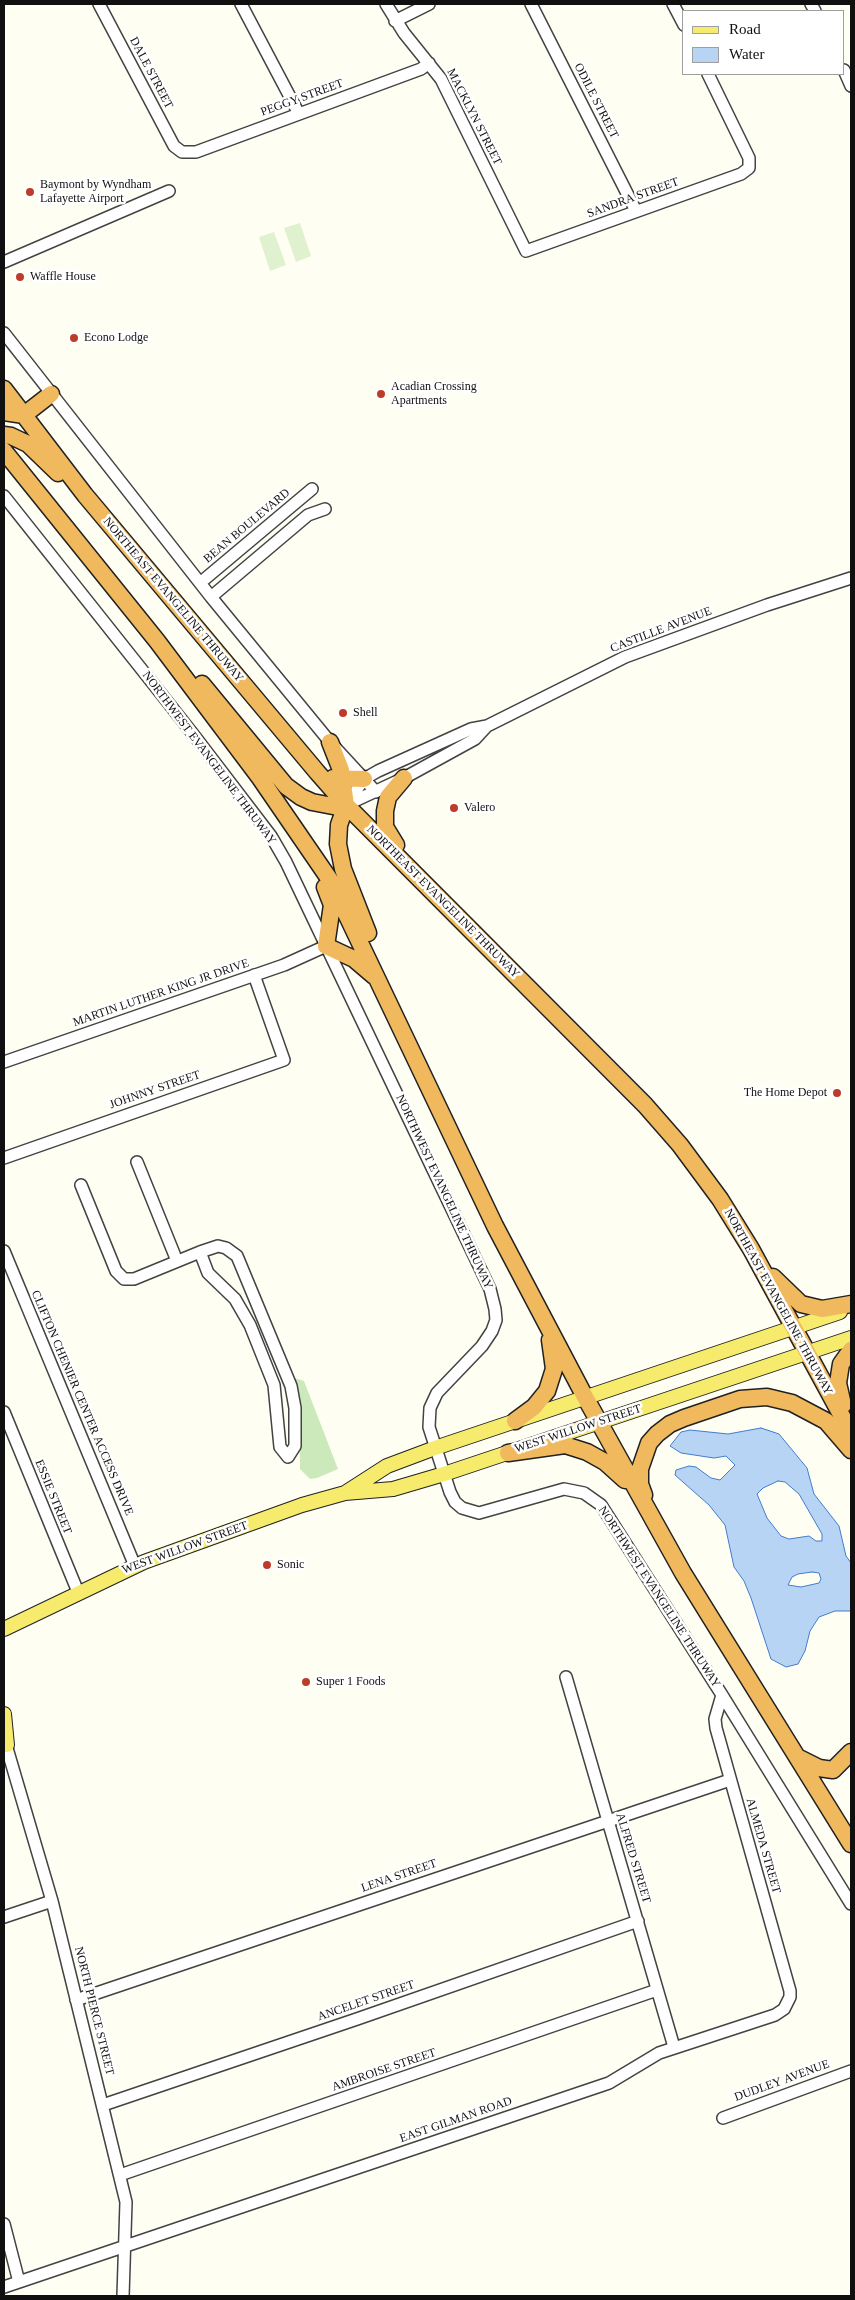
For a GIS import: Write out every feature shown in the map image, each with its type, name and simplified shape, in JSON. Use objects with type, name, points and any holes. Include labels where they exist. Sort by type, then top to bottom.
[{"type":"highway","name":"NORTHEAST EVANGELINE THRUWAY","points":[[4,389],[85,495],[346,805],[645,1104],[680,1145],[709,1184],[754,1255],[850,1431]]},
{"type":"highway","points":[[4,412],[24,415],[50,394]]},
{"type":"highway","points":[[4,435],[28,444],[85,495]]},
{"type":"highway","points":[[4,451],[157,641],[293,824],[314,859],[330,880],[380,981],[495,1226],[585,1397],[683,1574],[851,1844]]},
{"type":"highway","points":[[157,641],[185,664],[286,786],[301,797],[312,802],[338,807],[346,805]]},
{"type":"highway","points":[[330,742],[342,778],[346,805],[339,825],[338,844],[343,869],[419,1066]]},
{"type":"highway","points":[[317,772],[328,777],[364,779]]},
{"type":"highway","points":[[404,778],[388,797],[385,827],[412,870]]},
{"type":"highway","points":[[314,859],[332,905],[326,946],[354,959],[380,981]]},
{"type":"highway","points":[[754,1255],[783,1289],[801,1304],[822,1309],[851,1306]]},
{"type":"highway","points":[[515,1421],[534,1407],[547,1391],[554,1370],[548,1328]]},
{"type":"highway","points":[[850,1431],[838,1383],[841,1364],[851,1350]]},
{"type":"highway","points":[[654,1522],[640,1484],[640,1469],[646,1449],[657,1434],[670,1424],[705,1410],[750,1398],[767,1397],[792,1403],[826,1421],[851,1450]]},
{"type":"highway","points":[[508,1453],[565,1445],[588,1452],[605,1462],[637,1492]]},
{"type":"highway","points":[[795,1756],[819,1768],[834,1770],[851,1752]]},
{"type":"main road","name":"WEST WILLOW STREET","points":[[344,1494],[387,1466],[435,1448],[851,1306]]},
{"type":"main road","name":"WEST WILLOW STREET","points":[[5,1632],[78,1592],[135,1566],[302,1506],[344,1494],[393,1489],[444,1474],[851,1338]]},
{"type":"main road","points":[[4,1714],[5,1741]]},
{"type":"street","name":"DALE STREET","points":[[99,4],[174,146],[182,152]]},
{"type":"street","points":[[241,4],[299,114]]},
{"type":"street","name":"MACKLYN STREET","points":[[386,4],[395,22],[441,79],[526,251]]},
{"type":"street","points":[[395,22],[429,4]]},
{"type":"street","name":"ODILE STREET","points":[[531,4],[636,211]]},
{"type":"street","points":[[673,4],[682,21]]},
{"type":"street","name":"PEGGY STREET","points":[[182,152],[196,152],[421,69],[429,63]]},
{"type":"street","points":[[845,72],[851,86]]},
{"type":"street","name":"SANDRA STREET","points":[[526,251],[741,174],[750,168],[749,158],[708,75]]},
{"type":"street","points":[[4,262],[169,191]]},
{"type":"street","points":[[4,333],[211,598],[330,742],[376,792]]},
{"type":"street","name":"BEAN BOULEVARD","points":[[200,583],[312,489]]},
{"type":"street","name":"NORTHWEST EVANGELINE THRUWAY","points":[[4,496],[256,815],[286,862],[493,1295],[496,1320],[492,1331],[482,1346],[437,1393],[430,1408],[429,1426],[455,1502],[469,1511],[479,1513],[564,1489],[584,1493],[596,1500],[608,1514],[851,1904]]},
{"type":"street","points":[[211,598],[308,515],[326,509]]},
{"type":"street","name":"CASTILLE AVENUE","points":[[346,805],[364,779],[471,729],[487,726],[625,657],[767,605],[851,578]]},
{"type":"street","name":"CASTILLE AVENUE","points":[[346,805],[404,778],[476,739],[487,726]]},
{"type":"street","name":"MARTIN LUTHER KING JR DRIVE","points":[[4,1062],[284,965],[326,946]]},
{"type":"street","name":"JOHNNY STREET","points":[[5,1158],[284,1060],[254,975]]},
{"type":"street","points":[[137,1162],[177,1261]]},
{"type":"street","points":[[81,1185],[120,1276],[124,1279],[134,1279],[177,1261],[200,1252],[218,1246],[226,1248],[237,1256],[291,1386],[295,1446],[288,1457],[280,1447],[274,1385],[250,1325],[235,1298],[214,1281],[208,1273],[200,1252]]},
{"type":"street","name":"CLIFTON CHENIER CENTER ACCESS DRIVE","points":[[4,1250],[135,1566]]},
{"type":"street","points":[[250,1325],[263,1319]]},
{"type":"street","points":[[276,1400],[293,1398]]},
{"type":"street","name":"ESSIE STREET","points":[[4,1412],[78,1592]]},
{"type":"street","name":"ALFRED STREET","points":[[566,1677],[674,2047]]},
{"type":"street","name":"ALMEDA STREET","points":[[722,1695],[715,1718],[716,1728],[790,1991],[787,2004]]},
{"type":"street","name":"NORTH PIERCE STREET","points":[[5,1741],[52,1901],[120,2175],[127,2210],[123,2296]]},
{"type":"street","name":"LENA STREET","points":[[76,2000],[730,1780]]},
{"type":"street","points":[[4,1917],[52,1901]]},
{"type":"street","name":"ANCELET STREET","points":[[103,2105],[357,2020],[638,1921]]},
{"type":"street","name":"AMBROISE STREET","points":[[120,2175],[657,1990]]},
{"type":"street","name":"EAST GILMAN ROAD","points":[[4,2287],[608,2083],[626,2074],[650,2057],[674,2047],[775,2015],[787,2004]]},
{"type":"street","name":"DUDLEY AVENUE","points":[[723,2118],[851,2071]]},
{"type":"street","points":[[4,2224],[19,2282]]},
{"type":"green space","points":[[300,223],[311,256],[296,262],[284,228]]},
{"type":"green space","points":[[274,232],[286,265],[270,271],[259,237]]},
{"type":"green space","points":[[294,1378],[304,1381],[338,1469],[317,1478],[310,1479],[300,1469],[299,1397]]},
{"type":"water","points":[[761,1428],[779,1434],[807,1468],[814,1494],[839,1526],[846,1556],[851,1563],[851,1611],[835,1611],[819,1617],[810,1631],[805,1651],[798,1664],[786,1667],[771,1659],[751,1598],[744,1581],[734,1567],[725,1525],[709,1505],[675,1475],[676,1470],[689,1466],[696,1467],[711,1478],[720,1480],[735,1465],[726,1456],[714,1458],[681,1453],[670,1446],[681,1432],[690,1430],[728,1434]],"holes":[[[778,1481],[785,1482],[799,1494],[822,1534],[822,1541],[816,1541],[809,1536],[789,1539],[781,1536],[767,1518],[757,1494],[763,1488]],[[812,1572],[819,1573],[821,1579],[819,1583],[801,1587],[788,1585],[792,1577]]]},
{"type":"place","name":"Baymont by Wyndham Lafayette Airport","points":[[30,192]]},
{"type":"place","name":"Waffle House","points":[[20,277]]},
{"type":"place","name":"Econo Lodge","points":[[74,338]]},
{"type":"place","name":"Acadian Crossing Apartments","points":[[381,394]]},
{"type":"place","name":"Shell","points":[[343,713]]},
{"type":"place","name":"Valero","points":[[454,808]]},
{"type":"place","name":"The Home Depot","points":[[837,1093]]},
{"type":"place","name":"Sonic","points":[[267,1565]]},
{"type":"place","name":"Super 1 Foods","points":[[306,1682]]}]
